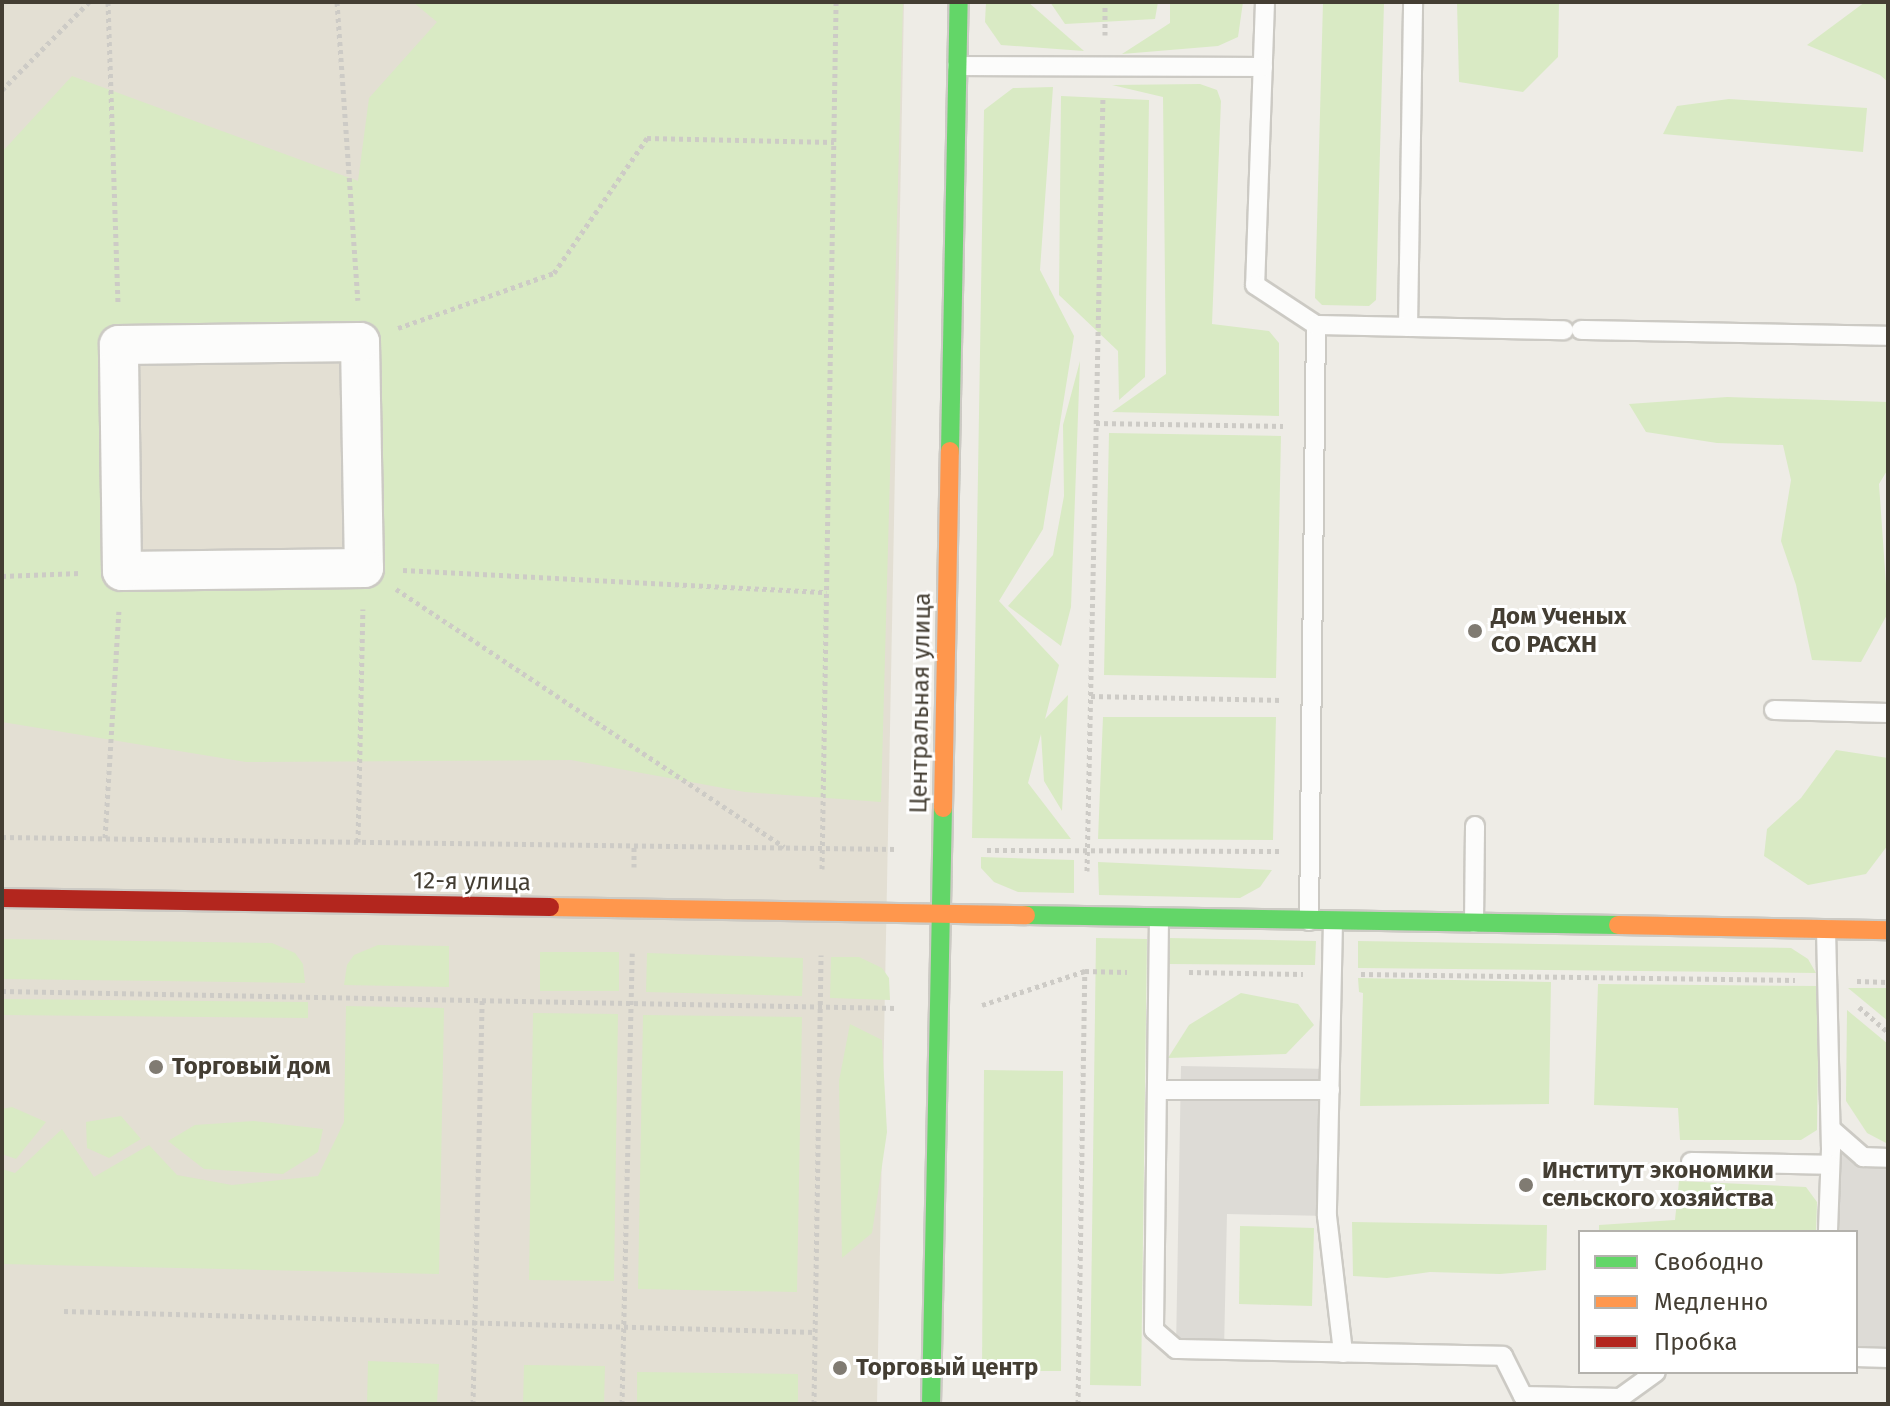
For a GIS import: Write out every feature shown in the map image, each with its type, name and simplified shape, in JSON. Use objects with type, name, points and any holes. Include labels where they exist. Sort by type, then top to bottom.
[{"type":"street","name":"Центральная улица","points":[[931,1404],[959,2]]},
{"type":"street","points":[[360,342],[364,568],[122,571],[119,345],[360,342]]},
{"type":"street","name":"12-я улица","points":[[2,898],[1888,930]]},
{"type":"lane","points":[[1265,2],[1255,285],[1316,325],[1888,336]]},
{"type":"lane","points":[[1408,327],[1413,2]]},
{"type":"lane","points":[[957,66],[1104,69],[1263,67]]},
{"type":"lane","points":[[1309,921],[1316,325]]},
{"type":"lane","points":[[1774,710],[1888,713]]},
{"type":"lane","points":[[1474,923],[1475,826]]},
{"type":"lane","points":[[1159,918],[1154,1330],[1176,1349],[1503,1356],[1523,1396],[1620,1401],[1654,1374]]},
{"type":"lane","points":[[1333,921],[1327,1216],[1343,1353]]},
{"type":"lane","points":[[1826,929],[1831,1129],[1828,1230]]},
{"type":"lane","points":[[1157,1090],[1330,1090]]},
{"type":"lane","points":[[1831,1129],[1863,1157],[1888,1158]]},
{"type":"lane","points":[[1691,1162],[1830,1165]]},
{"type":"lane","points":[[1858,1357],[1888,1358]]},
{"type":"path","points":[[2,90],[89,2]]},
{"type":"path","points":[[108,2],[119,345]]},
{"type":"path","points":[[337,2],[360,342],[554,273],[647,138],[834,142]]},
{"type":"path","points":[[814,1404],[836,2]]},
{"type":"path","points":[[1078,1404],[1105,2]]},
{"type":"path","points":[[1096,423],[1315,426]]},
{"type":"path","points":[[364,568],[826,592]]},
{"type":"path","points":[[358,842],[364,568]]},
{"type":"path","points":[[364,568],[785,848]]},
{"type":"path","points":[[2,576],[122,571],[105,838]]},
{"type":"path","points":[[1091,696],[1311,701]]},
{"type":"path","points":[[2,837],[1310,852]]},
{"type":"path","points":[[622,1404],[634,846]]},
{"type":"path","points":[[2,991],[820,1008],[974,1008],[1085,971],[1888,982]]},
{"type":"path","points":[[473,1404],[482,999]]},
{"type":"path","points":[[64,1311],[815,1332]]},
{"type":"shaded area","points":[[2,2],[904,2],[877,1404],[2,1404]]},
{"type":"shaded area","points":[[1181,1066],[1330,1069],[1327,1216],[1227,1214],[1224,1350],[1176,1349]]},
{"type":"shaded area","points":[[1821,1149],[1888,1151],[1888,1370],[1858,1368],[1858,1230],[1819,1230]]},
{"type":"green space","points":[[413,2],[903,2],[881,802],[745,792],[571,760],[246,762],[2,722],[2,152],[72,76],[358,181],[369,98],[437,22]],"holes":[[[360,342],[364,568],[122,571],[120,345]]]},
{"type":"green space","points":[[986,2],[1028,2],[1084,51],[1001,45],[985,22]]},
{"type":"green space","points":[[1050,2],[1158,2],[1155,19],[1065,24]]},
{"type":"green space","points":[[1170,2],[1243,2],[1238,37],[1218,46],[1122,54],[1170,23]]},
{"type":"green space","points":[[1323,2],[1384,2],[1376,300],[1369,306],[1322,305],[1315,298]]},
{"type":"green space","points":[[1457,2],[1559,2],[1558,57],[1523,92],[1459,82]]},
{"type":"green space","points":[[1865,2],[1888,2],[1888,82],[1880,75],[1807,45]]},
{"type":"green space","points":[[1200,84],[1217,90],[1221,101],[1212,324],[1269,331],[1279,343],[1279,416],[1112,412],[1166,374],[1163,97],[1112,85]]},
{"type":"green space","points":[[1053,87],[1040,270],[1074,336],[1043,529],[999,601],[1059,665],[1045,719],[1068,695],[1062,811],[1044,781],[1041,734],[1028,783],[1071,839],[972,838],[984,110],[1013,88]]},
{"type":"green space","points":[[1061,96],[1149,100],[1145,377],[1119,400],[1118,351],[1059,295]]},
{"type":"green space","points":[[1729,99],[1867,108],[1863,152],[1663,134],[1677,106]]},
{"type":"green space","points":[[1080,361],[1071,607],[1061,646],[1008,606],[1053,555],[1064,496],[1063,425]]},
{"type":"green space","points":[[1727,397],[1888,402],[1888,469],[1879,484],[1888,613],[1861,662],[1812,660],[1796,585],[1781,541],[1791,480],[1783,445],[1717,443],[1646,432],[1629,404]]},
{"type":"green space","points":[[1109,433],[1281,436],[1276,678],[1104,675]]},
{"type":"green space","points":[[1103,717],[1276,717],[1273,840],[1098,839]]},
{"type":"green space","points":[[1836,750],[1888,758],[1888,845],[1866,874],[1808,885],[1764,856],[1767,829],[1801,798]]},
{"type":"green space","points":[[981,857],[1074,860],[1074,893],[1018,892],[994,882],[981,868]]},
{"type":"green space","points":[[1098,862],[1272,870],[1260,887],[1240,898],[1099,895]]},
{"type":"green space","points":[[1096,938],[1147,939],[1141,1386],[1090,1385]]},
{"type":"green space","points":[[1168,938],[1316,941],[1315,965],[1167,964]]},
{"type":"green space","points":[[2,939],[272,943],[295,953],[303,964],[305,983],[2,979]]},
{"type":"green space","points":[[1358,941],[1791,948],[1808,959],[1816,973],[1358,968]]},
{"type":"green space","points":[[378,945],[449,946],[449,987],[344,985],[347,965],[354,955]]},
{"type":"green space","points":[[540,952],[619,952],[619,991],[540,991]]},
{"type":"green space","points":[[647,953],[803,958],[802,996],[646,992]]},
{"type":"green space","points":[[831,957],[859,957],[882,968],[889,978],[890,1000],[830,998]]},
{"type":"green space","points":[[1358,978],[1551,982],[1549,1104],[1360,1106],[1363,993],[1359,992]]},
{"type":"green space","points":[[1598,984],[1819,986],[1817,1130],[1801,1140],[1680,1140],[1678,1108],[1594,1105]]},
{"type":"green space","points":[[1848,988],[1888,988],[1888,1021]]},
{"type":"green space","points":[[1241,993],[1298,1004],[1314,1025],[1286,1054],[1168,1058],[1189,1025]]},
{"type":"green space","points":[[2,999],[308,1002],[308,1018],[2,1015]]},
{"type":"green space","points":[[346,1006],[444,1008],[439,1274],[2,1264],[2,1169],[15,1173],[62,1129],[94,1177],[149,1145],[177,1175],[232,1185],[318,1176],[344,1122]]},
{"type":"green space","points":[[1847,1010],[1888,1044],[1888,1144],[1867,1133],[1846,1101]]},
{"type":"green space","points":[[533,1013],[618,1014],[614,1281],[529,1280]]},
{"type":"green space","points":[[643,1015],[802,1017],[797,1292],[638,1289]]},
{"type":"green space","points":[[850,1024],[882,1040],[887,1132],[872,1233],[842,1258],[839,1081]]},
{"type":"green space","points":[[984,1070],[1063,1071],[1061,1371],[982,1371]]},
{"type":"green space","points":[[12,1107],[46,1122],[16,1159],[2,1154],[2,1109]]},
{"type":"green space","points":[[121,1116],[141,1139],[109,1158],[87,1148],[86,1122]]},
{"type":"green space","points":[[254,1121],[323,1129],[318,1152],[283,1174],[204,1169],[168,1141],[195,1125]]},
{"type":"green space","points":[[1679,1181],[1806,1187],[1817,1202],[1816,1230],[1599,1230],[1599,1225],[1675,1220]]},
{"type":"green space","points":[[1352,1222],[1547,1225],[1546,1270],[1500,1274],[1430,1272],[1387,1278],[1353,1276]]},
{"type":"green space","points":[[1240,1226],[1314,1228],[1312,1306],[1239,1304]]},
{"type":"green space","points":[[368,1361],[439,1364],[437,1404],[367,1404]]},
{"type":"green space","points":[[524,1365],[605,1366],[604,1404],[523,1404]]},
{"type":"green space","points":[[637,1372],[798,1374],[798,1404],[637,1404]]},
{"type":"traffic: fast","points":[[950,451],[959,2]]},
{"type":"traffic: fast","points":[[931,1404],[943,808]]},
{"type":"traffic: fast","points":[[1026,915],[1618,925]]},
{"type":"traffic: slow","points":[[943,808],[950,451]]},
{"type":"traffic: slow","points":[[550,907],[1026,915]]},
{"type":"traffic: slow","points":[[1618,925],[1888,930]]},
{"type":"traffic: jam","points":[[2,898],[550,907]]},
{"type":"place","name":"Дом Ученых СО РАСХН","points":[[1475,631]]},
{"type":"place","name":"Торговый дом","points":[[156,1067]]},
{"type":"place","name":"Институт экономики сельского хозяйства","points":[[1526,1185]]},
{"type":"place","name":"Торговый центр","points":[[840,1368]]}]
